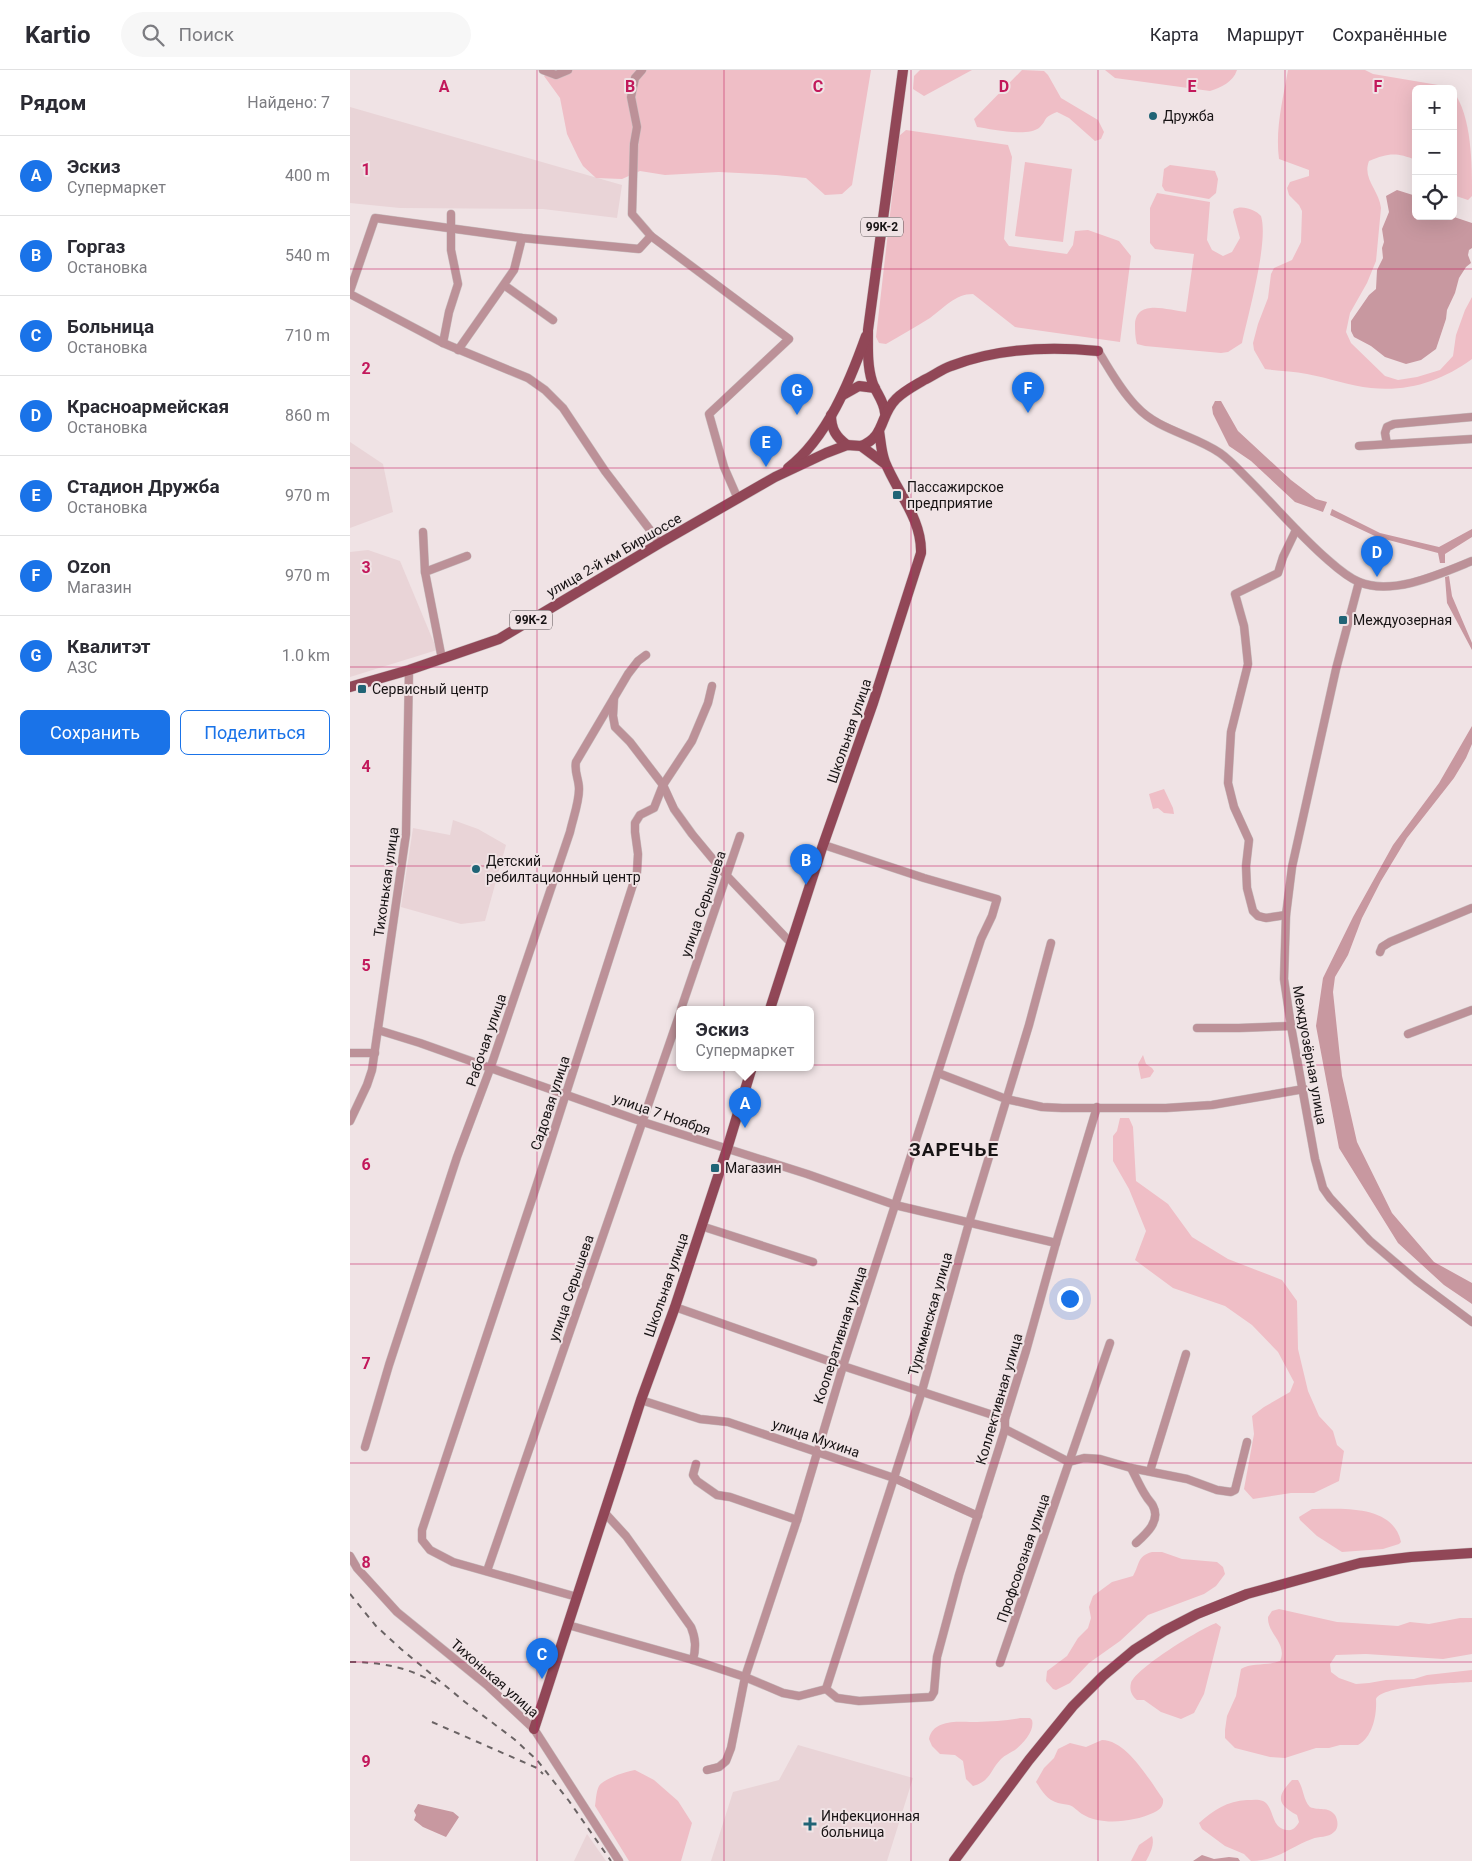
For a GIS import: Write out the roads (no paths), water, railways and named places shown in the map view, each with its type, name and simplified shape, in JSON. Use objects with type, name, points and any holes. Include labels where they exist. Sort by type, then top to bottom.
[{"type":"main road","name":"99К-2","points":[[885,413],[869,371],[868,330],[903,70]]},
{"type":"main road","name":"99К-2","points":[[775,477],[812,444],[831,415],[834,407],[843,395],[868,330]]},
{"type":"main road","points":[[885,463],[861,446],[874,438],[879,431],[885,413],[902,393],[950,366],[991,354],[1035,349],[1098,351]]},
{"type":"main road","points":[[843,395],[859,386],[884,395],[902,393]]},
{"type":"main road","points":[[831,415],[832,430],[839,440],[847,445]]},
{"type":"main road","points":[[879,431],[885,463]]},
{"type":"main road","name":"99К-2","points":[[775,477],[847,445],[861,446]]},
{"type":"main road","name":"Школьная улица","points":[[771,1006],[873,703],[921,553],[922,543],[917,527],[885,463]]},
{"type":"main road","name":"улица 2-й км Биршоссе","points":[[350,687],[409,670],[499,640],[660,543],[775,477]]},
{"type":"main road","name":"Школьная улица","points":[[534,1729],[641,1400],[675,1306],[751,1071]]},
{"type":"main road","points":[[954,1861],[1073,1706],[1134,1650],[1164,1631],[1197,1614],[1247,1594],[1360,1563],[1472,1552]]},
{"type":"street","points":[[543,70],[556,75],[568,70]]},
{"type":"street","points":[[640,71],[635,78],[631,97],[636,126],[632,214],[651,236],[789,339],[709,414],[724,467],[738,499]]},
{"type":"street","points":[[444,344],[449,312],[458,284],[451,250],[451,214]]},
{"type":"street","points":[[651,236],[639,249],[522,238],[375,218],[350,293],[444,344],[528,378],[544,390],[563,408],[606,472],[660,543]]},
{"type":"street","points":[[458,350],[514,270],[522,238]]},
{"type":"street","points":[[504,285],[553,320]]},
{"type":"street","points":[[1098,351],[1137,407],[1147,416],[1220,453],[1259,490],[1296,530],[1340,570],[1359,582],[1382,587],[1397,586],[1472,561]]},
{"type":"street","points":[[1387,444],[1385,433],[1387,427],[1394,424],[1472,417]]},
{"type":"street","points":[[1360,446],[1472,439]]},
{"type":"street","points":[[1286,915],[1266,918],[1258,916],[1253,911],[1247,888],[1246,866],[1249,840],[1234,807],[1228,783],[1231,732],[1248,664],[1244,626],[1235,594],[1278,573],[1283,557],[1296,530]]},
{"type":"street","points":[[422,532],[425,572],[442,659]]},
{"type":"street","points":[[425,572],[467,556]]},
{"type":"street","name":"Междуозёрная улица","points":[[1359,582],[1336,669],[1292,867],[1286,915],[1284,979],[1291,1026],[1320,1179],[1330,1198],[1370,1241],[1410,1275],[1472,1322]]},
{"type":"street","name":"Рабочая улица","points":[[365,1447],[389,1365],[457,1156],[490,1069],[570,832],[579,787],[574,770],[576,762],[628,674],[638,661],[646,655]]},
{"type":"street","name":"Тихонькая улица","points":[[350,1120],[372,1070],[406,834],[409,670]]},
{"type":"street","name":"Садовая улица","points":[[487,1571],[453,1562],[430,1550],[422,1540],[422,1530],[537,1184],[637,872],[638,854],[635,823],[640,815],[654,808],[663,786],[692,741],[708,703],[712,686]]},
{"type":"street","points":[[614,696],[613,716],[615,727],[630,742],[663,786],[674,809],[726,875],[791,943]]},
{"type":"street","name":"улица Серышева","points":[[683,1006],[740,836]]},
{"type":"street","name":"Кооперативная улица","points":[[706,1770],[719,1767],[726,1761],[745,1677],[797,1520],[843,1366],[981,939],[992,916],[997,899],[924,878],[824,845]]},
{"type":"street","points":[[1380,952],[1382,946],[1390,942],[1472,908]]},
{"type":"street","name":"Туркменская улица","points":[[826,1689],[922,1391],[1051,943]]},
{"type":"street","points":[[1408,1034],[1472,1010]]},
{"type":"street","name":"улица Серышева","points":[[487,1571],[676,1026]]},
{"type":"street","points":[[1197,1028],[1291,1026]]},
{"type":"street","name":"улица 7 Ноября","points":[[378,1030],[643,1122],[808,1174],[895,1205],[1056,1243]]},
{"type":"street","points":[[350,1052],[375,1053]]},
{"type":"street","points":[[938,1072],[1006,1099],[1042,1107],[1166,1108],[1212,1105],[1304,1089]]},
{"type":"street","name":"Коллективная улица","points":[[826,1689],[837,1698],[859,1701],[920,1699],[931,1697],[934,1692],[937,1657],[959,1575],[1004,1429],[1005,1419],[1097,1107]]},
{"type":"street","points":[[701,1226],[813,1262]]},
{"type":"street","points":[[675,1306],[843,1366],[1005,1419]]},
{"type":"street","name":"Профсоюзная улица","points":[[1000,1663],[1110,1343]]},
{"type":"street","points":[[1150,1471],[1186,1354]]},
{"type":"street","name":"улица Мухина","points":[[641,1400],[700,1419],[728,1422],[894,1478],[978,1516]]},
{"type":"street","points":[[1004,1429],[1069,1462],[1084,1458],[1100,1459],[1131,1468],[1187,1479],[1218,1490],[1231,1492],[1235,1490],[1247,1442]]},
{"type":"street","points":[[696,1464],[693,1475],[697,1481],[717,1495],[730,1497],[797,1520]]},
{"type":"street","points":[[1131,1468],[1146,1496],[1154,1506],[1156,1514],[1150,1528],[1136,1543]]},
{"type":"street","points":[[604,1512],[626,1536],[691,1627],[695,1638],[696,1650],[693,1660]]},
{"type":"street","name":"Тихонькая улица","points":[[350,1556],[357,1568],[397,1612],[488,1686],[534,1729],[619,1861]]},
{"type":"street","points":[[487,1571],[577,1596]]},
{"type":"street","points":[[568,1625],[693,1660],[745,1677],[783,1693],[799,1696],[826,1689]]},
{"type":"railway","points":[[350,1594],[376,1626],[401,1649],[465,1702],[514,1739],[537,1760],[569,1801],[611,1861]]},
{"type":"railway","points":[[350,1662],[374,1663],[397,1667],[408,1670],[440,1686]]},
{"type":"railway","points":[[432,1722],[537,1768],[543,1774]]},
{"type":"place","name":"Дружба","points":[[1153,116]]},
{"type":"place","name":"Ozon","points":[[1028,413]]},
{"type":"place","name":"Квалитэт","points":[[797,415]]},
{"type":"place","name":"Стадион Дружба","points":[[766,467]]},
{"type":"place","name":"Пассажирское предприятие","points":[[897,495]]},
{"type":"place","name":"Красноармейская","points":[[1377,577]]},
{"type":"place","name":"Междуозерная","points":[[1343,620]]},
{"type":"place","name":"Сервисный центр","points":[[362,689]]},
{"type":"place","name":"Детский ребилтационный центр","points":[[476,869]]},
{"type":"place","name":"Горгаз","points":[[806,885]]},
{"type":"place","name":"Эскиз","points":[[745,1128]]},
{"type":"place","name":"Магазин","points":[[715,1168]]},
{"type":"place","name":"Больница","points":[[542,1679]]},
{"type":"place","name":"Инфекционная больница","points":[[810,1824]]},
{"type":"district","name":"ЗАРЕЧЬЕ","points":[[954,1149]]}]
